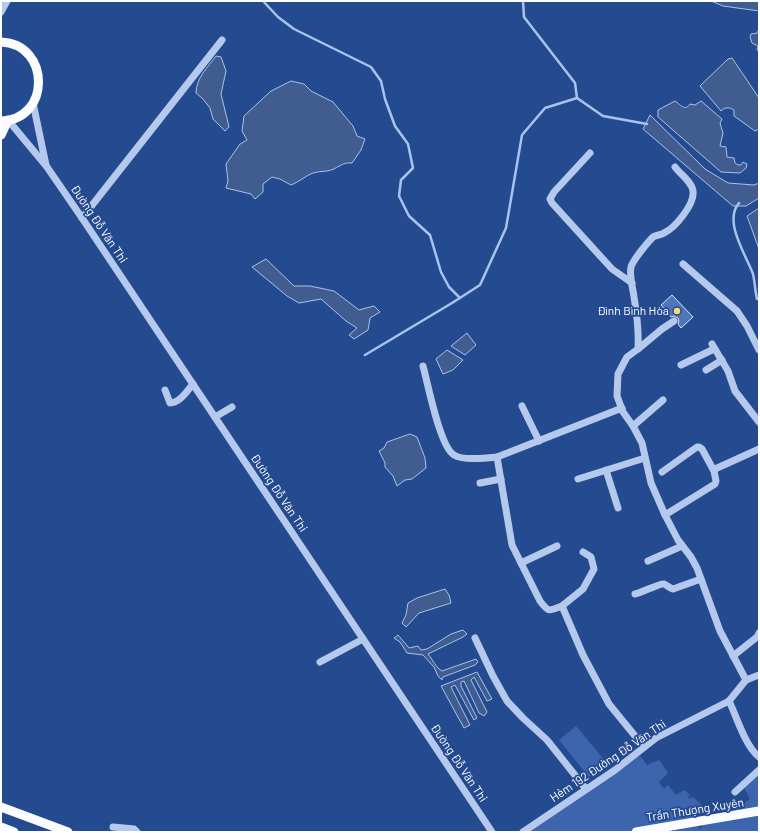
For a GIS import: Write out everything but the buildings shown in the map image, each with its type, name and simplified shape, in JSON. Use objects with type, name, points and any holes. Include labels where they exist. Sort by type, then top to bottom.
[{"type":"main road","points":[[1,42],[16,45],[27,52],[35,63],[39,75],[39,88],[33,103],[27,111],[16,118],[4,121],[1,135]]},
{"type":"main road","points":[[1,807],[68,832]]},
{"type":"main road","name":"Trần Thượng Xuyên","points":[[636,832],[759,811]]},
{"type":"main road","points":[[1,827],[14,832]]},
{"type":"street","points":[[1,12],[7,1]]},
{"type":"street","points":[[82,218],[222,40]]},
{"type":"street","name":"Đường Đỗ Văn Thi","points":[[33,103],[47,167]]},
{"type":"street","name":"Đường Đỗ Văn Thi","points":[[4,121],[47,167],[492,832]]},
{"type":"street","points":[[590,153],[554,192],[550,199],[612,269],[632,283]]},
{"type":"street","points":[[638,349],[638,334],[631,268],[633,263],[654,236],[665,233],[674,226],[686,212],[693,192],[690,184],[674,167]]},
{"type":"street","points":[[683,264],[737,311],[747,326],[759,350]]},
{"type":"street","points":[[674,321],[627,357],[618,374],[617,396],[625,417],[633,426],[642,443],[651,483],[665,515],[682,546],[691,557],[720,631],[746,680]]},
{"type":"street","points":[[681,365],[713,347],[722,360],[731,378],[735,391],[759,422]]},
{"type":"street","points":[[706,370],[722,360]]},
{"type":"street","points":[[423,366],[441,433],[448,450],[454,456],[470,458],[497,457],[622,408]]},
{"type":"street","points":[[164,390],[170,404],[173,404],[182,397],[193,384]]},
{"type":"street","points":[[633,426],[663,400]]},
{"type":"street","points":[[522,406],[539,441]]},
{"type":"street","points":[[215,417],[232,407]]},
{"type":"street","points":[[662,472],[699,447],[714,471],[716,478],[715,484],[665,515]]},
{"type":"street","points":[[714,471],[730,461],[759,449]]},
{"type":"street","points":[[497,457],[512,545],[540,601],[546,609],[552,610],[562,606],[583,589],[594,569],[591,557],[583,552]]},
{"type":"street","points":[[578,479],[645,458]]},
{"type":"street","points":[[606,470],[618,508]]},
{"type":"street","points":[[480,483],[501,479]]},
{"type":"street","points":[[521,563],[557,546]]},
{"type":"street","points":[[648,561],[682,546]]},
{"type":"street","points":[[635,594],[660,584],[673,589],[700,579]]},
{"type":"street","points":[[562,606],[583,655],[609,704],[644,747]]},
{"type":"street","points":[[733,656],[757,637],[759,633]]},
{"type":"street","points":[[475,638],[507,701],[547,740],[586,789]]},
{"type":"street","points":[[320,662],[363,639]]},
{"type":"street","points":[[759,675],[746,680],[729,701],[746,738],[755,754],[759,757]]},
{"type":"street","name":"Hẻm 192 Đường Đỗ Văn Thi","points":[[523,832],[615,770],[656,738],[729,701]]},
{"type":"street","points":[[735,792],[759,770]]},
{"type":"street","points":[[113,827],[134,829],[138,832]]},
{"type":"shaded area","points":[[711,1],[759,1],[759,11],[723,6]]},
{"type":"shaded area","points":[[759,29],[759,51],[757,50],[758,46],[752,43],[750,37],[751,34],[757,33]]},
{"type":"shaded area","points":[[216,56],[221,57],[226,71],[221,94],[229,127],[225,131],[213,119],[210,108],[196,93],[200,78]]},
{"type":"shaded area","points":[[732,58],[759,98],[759,129],[755,131],[734,116],[734,110],[727,108],[721,111],[700,86],[728,59]]},
{"type":"shaded area","points":[[291,81],[304,84],[311,91],[333,102],[353,126],[357,136],[365,139],[361,150],[352,163],[343,164],[329,171],[313,173],[291,185],[280,179],[272,177],[263,184],[263,192],[255,199],[251,194],[226,188],[228,181],[226,164],[240,144],[247,140],[242,131],[244,116],[271,91]]},
{"type":"shaded area","points":[[675,101],[686,107],[690,104],[695,105],[701,101],[722,119],[720,123],[723,133],[720,146],[726,147],[727,157],[734,158],[735,163],[738,165],[741,165],[743,162],[747,164],[746,168],[740,173],[721,172],[658,117],[658,110]]},
{"type":"shaded area","points":[[650,115],[705,169],[728,183],[754,185],[759,183],[759,198],[746,206],[733,206],[643,129]]},
{"type":"shaded area","points":[[759,208],[759,249],[747,216]]},
{"type":"shaded area","points":[[266,259],[294,286],[310,286],[334,291],[359,310],[374,306],[380,312],[370,318],[368,330],[354,339],[349,335],[357,328],[346,321],[321,299],[299,303],[287,296],[252,267]]},
{"type":"shaded area","points":[[467,333],[476,345],[465,355],[451,346]]},
{"type":"shaded area","points":[[447,350],[463,360],[453,370],[443,374],[436,359]]},
{"type":"shaded area","points":[[410,434],[417,437],[425,458],[426,468],[412,479],[405,480],[397,486],[393,476],[385,467],[385,463],[379,451],[384,448],[387,442]]},
{"type":"shaded area","points":[[445,589],[449,595],[451,603],[419,613],[406,627],[402,623],[406,615],[408,603],[417,598]]},
{"type":"shaded area","points":[[463,630],[467,634],[463,637],[428,654],[436,666],[442,671],[476,659],[478,662],[475,665],[443,677],[442,680],[438,676],[434,667],[423,655],[407,653],[400,642],[394,638],[398,635],[409,648],[418,646],[421,650],[427,649],[451,634]]},
{"type":"shaded area","points":[[477,672],[492,699],[487,701],[474,677],[471,680],[487,712],[484,716],[479,713],[464,681],[461,682],[461,686],[477,718],[474,720],[455,685],[451,687],[470,725],[464,728],[441,686]]},
{"type":"shaded area","points":[[576,726],[606,762],[589,777],[559,740]]},
{"type":"shaded area","points":[[639,754],[647,765],[659,760],[668,773],[659,782],[664,789],[668,785],[676,795],[684,790],[690,795],[688,797],[689,799],[693,797],[703,806],[698,810],[699,812],[688,821],[697,825],[700,829],[711,815],[718,823],[729,812],[734,821],[739,817],[736,809],[739,807],[740,811],[742,810],[743,804],[750,799],[744,787],[759,773],[759,832],[528,832]]},
{"type":"waterway","points":[[263,1],[278,17],[294,29],[371,67],[381,81],[385,99],[395,126],[408,144],[413,168],[401,180],[399,196],[409,216],[430,235],[441,272],[449,287],[460,298]]},
{"type":"waterway","points":[[523,1],[524,17],[575,83],[577,98]]},
{"type":"waterway","points":[[365,355],[480,285],[506,228],[522,135],[545,108],[577,98],[603,116],[647,124]]},
{"type":"waterway","points":[[739,203],[735,210],[733,219],[737,238],[753,274],[757,299]]},
{"type":"place","name":"Đình Bình Hòa","points":[[677,311]]}]
